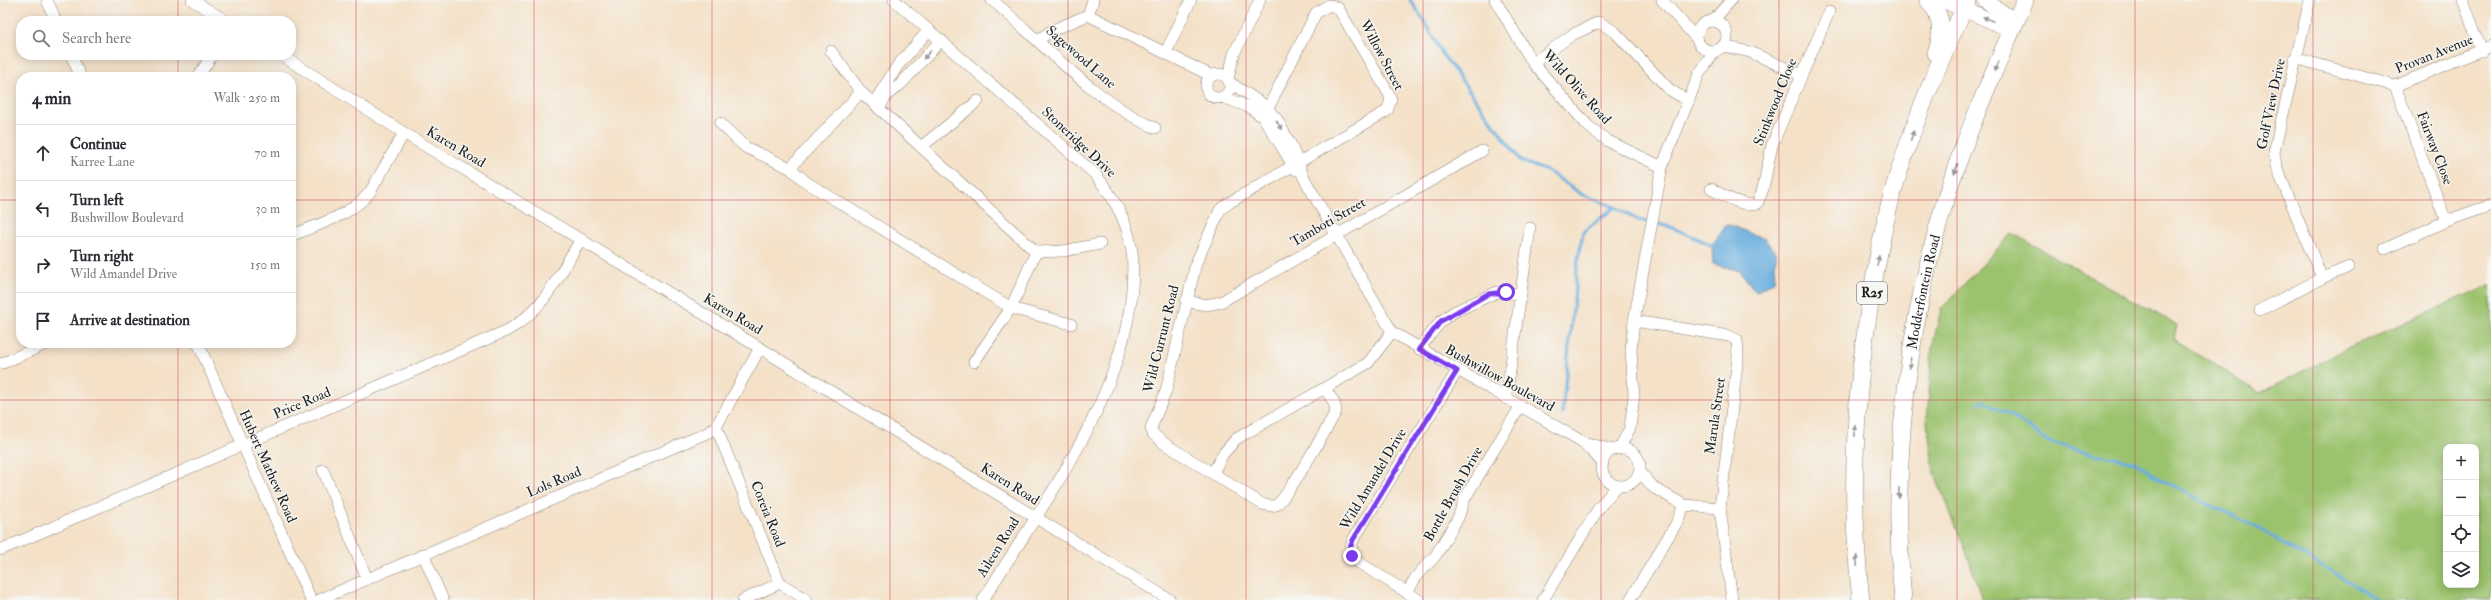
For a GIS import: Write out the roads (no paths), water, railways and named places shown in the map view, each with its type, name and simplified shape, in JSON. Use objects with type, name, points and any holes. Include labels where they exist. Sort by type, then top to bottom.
[{"type":"main road","points":[[1918,118],[1922,97],[1942,29],[1937,12],[1928,0]]},
{"type":"main road","points":[[1943,0],[1966,4],[2014,26]]},
{"type":"main road","points":[[1985,0],[2014,26]]},
{"type":"main road","name":"Modderfontein Road","points":[[1903,600],[1900,572],[1899,482],[1905,406],[1916,322],[1931,250],[1950,187],[1969,132],[2025,0]]},
{"type":"main road","name":"R25","points":[[1861,600],[1854,495],[1855,413],[1860,369],[1878,259],[1890,204],[1918,118],[1966,4]]},
{"type":"street","points":[[47,0],[54,16]]},
{"type":"street","points":[[192,0],[218,16]]},
{"type":"street","name":"Stoneridge Drive","points":[[894,0],[1095,174],[1114,197],[1124,220],[1132,248],[1134,271],[1131,304],[1116,364],[1091,423],[1077,448]]},
{"type":"street","points":[[1038,40],[1053,30],[1088,15],[1092,0]]},
{"type":"street","points":[[1166,52],[1191,0]]},
{"type":"street","points":[[1195,68],[1203,77],[1206,85],[1222,78],[1260,0]]},
{"type":"street","name":"Wild Olive Road","points":[[1495,0],[1533,63],[1599,136],[1662,167]]},
{"type":"street","points":[[1662,0],[1676,14],[1699,43],[1719,48],[1750,52],[1801,75]]},
{"type":"street","name":"Golf View Drive","points":[[2310,0],[2295,58],[2274,152],[2276,166],[2322,278]]},
{"type":"street","points":[[2463,0],[2486,48]]},
{"type":"street","points":[[1676,14],[1700,26],[1713,21],[1731,1]]},
{"type":"street","points":[[1629,484],[1638,476],[1640,465],[1635,454],[1630,428],[1634,395],[1631,349],[1634,321],[1662,167],[1699,74],[1719,48],[1726,30],[1731,1]]},
{"type":"street","name":"Sagewood Lane","points":[[998,2],[1038,40],[1096,91],[1127,114],[1155,128]]},
{"type":"street","name":"Willow Street","points":[[1265,112],[1316,13],[1329,4],[1338,8],[1389,94],[1389,106],[1383,115],[1295,164]]},
{"type":"street","name":"Stinkwood Close","points":[[1711,189],[1751,206],[1757,204],[1763,189],[1772,145],[1829,12]]},
{"type":"street","name":"Bushwillow Boulevard","points":[[1088,15],[1166,52],[1195,68],[1222,78],[1265,112],[1392,332],[1457,371],[1583,442],[1616,449]]},
{"type":"street","points":[[1713,21],[1726,30],[1750,52]]},
{"type":"street","points":[[1533,63],[1572,35],[1600,22],[1615,32],[1670,90],[1689,101]]},
{"type":"street","points":[[1699,74],[1700,26]]},
{"type":"street","points":[[876,105],[898,65],[929,30]]},
{"type":"street","points":[[876,105],[901,84],[941,40]]},
{"type":"street","name":"Provan Avenue","points":[[2295,58],[2395,86],[2486,48]]},
{"type":"street","points":[[831,51],[861,92],[1036,252],[1063,251],[1100,244]]},
{"type":"street","points":[[73,60],[79,72]]},
{"type":"street","points":[[201,72],[209,60]]},
{"type":"street","name":"Karen Road","points":[[289,60],[404,133],[760,348],[1170,600]]},
{"type":"street","points":[[1222,78],[1230,89],[1223,97]]},
{"type":"street","name":"Bushwillow Boulevard","points":[[1206,85],[1211,96],[1223,97],[1265,112]]},
{"type":"street","name":"Fairway Close","points":[[2395,86],[2446,221]]},
{"type":"street","points":[[790,168],[861,92]]},
{"type":"street","points":[[921,147],[978,101]]},
{"type":"street","points":[[720,123],[745,147],[790,168],[806,182],[1011,308],[1071,324]]},
{"type":"street","points":[[296,234],[342,214],[363,201],[370,192],[404,133]]},
{"type":"street","name":"Tamboti Street","points":[[1186,301],[1206,305],[1221,302],[1482,151]]},
{"type":"street","name":"Wild Currunt Road","points":[[1214,473],[1157,439],[1151,428],[1166,391],[1196,263],[1220,210],[1227,204],[1295,164]]},
{"type":"street","points":[[2385,249],[2446,221],[2491,206]]},
{"type":"street","points":[[1506,399],[1530,228]]},
{"type":"street","name":"Price Road","points":[[0,550],[520,323],[542,302],[581,240]]},
{"type":"street","points":[[974,362],[1011,308],[1036,252]]},
{"type":"street","points":[[2260,310],[2322,278],[2349,267]]},
{"type":"street","points":[[1419,349],[1441,321],[1454,312],[1496,292],[1521,294]]},
{"type":"street","name":"Marula Street","points":[[1634,321],[1729,336],[1737,340],[1738,356],[1720,508],[1732,600]]},
{"type":"street","points":[[1325,389],[1334,402],[1336,411],[1289,490],[1276,505],[1270,506],[1262,504],[1214,473],[1226,450],[1236,439],[1368,363],[1392,332]]},
{"type":"street","points":[[3,363],[37,348]]},
{"type":"street","name":"Hubert Mathew Road","points":[[200,348],[311,600]]},
{"type":"street","points":[[716,427],[760,348]]},
{"type":"street","name":"Wild Amandel Drive","points":[[1419,600],[1358,562],[1352,556],[1350,548],[1357,533],[1457,371]]},
{"type":"street","name":"Bottle Brush Drive","points":[[1407,592],[1440,549],[1458,518],[1465,498],[1520,407]]},
{"type":"street","name":"Lols Road","points":[[319,600],[423,554],[696,438],[716,427]]},
{"type":"street","name":"Coreia Road","points":[[716,427],[780,583]]},
{"type":"street","points":[[1630,428],[1616,449],[1605,458],[1602,469],[1607,480],[1617,486],[1629,484],[1654,488]]},
{"type":"street","name":"Bushwillow Boulevard","points":[[1583,442],[1603,463]]},
{"type":"street","name":"Aileen Road","points":[[983,600],[1077,448]]},
{"type":"street","points":[[1616,449],[1625,449],[1635,454]]},
{"type":"street","points":[[323,470],[367,579]]},
{"type":"street","points":[[1639,471],[1654,488],[1684,506],[1720,508]]},
{"type":"street","points":[[1598,509],[1607,480]]},
{"type":"street","points":[[1543,600],[1598,509],[1617,486]]},
{"type":"street","points":[[1630,600],[1676,524],[1684,506]]},
{"type":"street","points":[[423,554],[443,600]]},
{"type":"street","points":[[743,600],[780,583],[807,600]]},
{"type":"water","points":[[1727,224],[1765,239],[1776,254],[1774,281],[1756,292],[1740,271],[1713,264],[1712,245]]},
{"type":"waterway","points":[[1410,0],[1423,19],[1443,55],[1521,161],[1549,172],[1581,194],[1615,207],[1638,220],[1668,226],[1712,245]]},
{"type":"waterway","points":[[1562,414],[1578,259],[1583,232],[1615,207]]},
{"type":"waterway","points":[[1979,403],[1983,401],[2014,417],[2046,441],[2083,452],[2135,462],[2162,481],[2254,526],[2379,600]]}]
